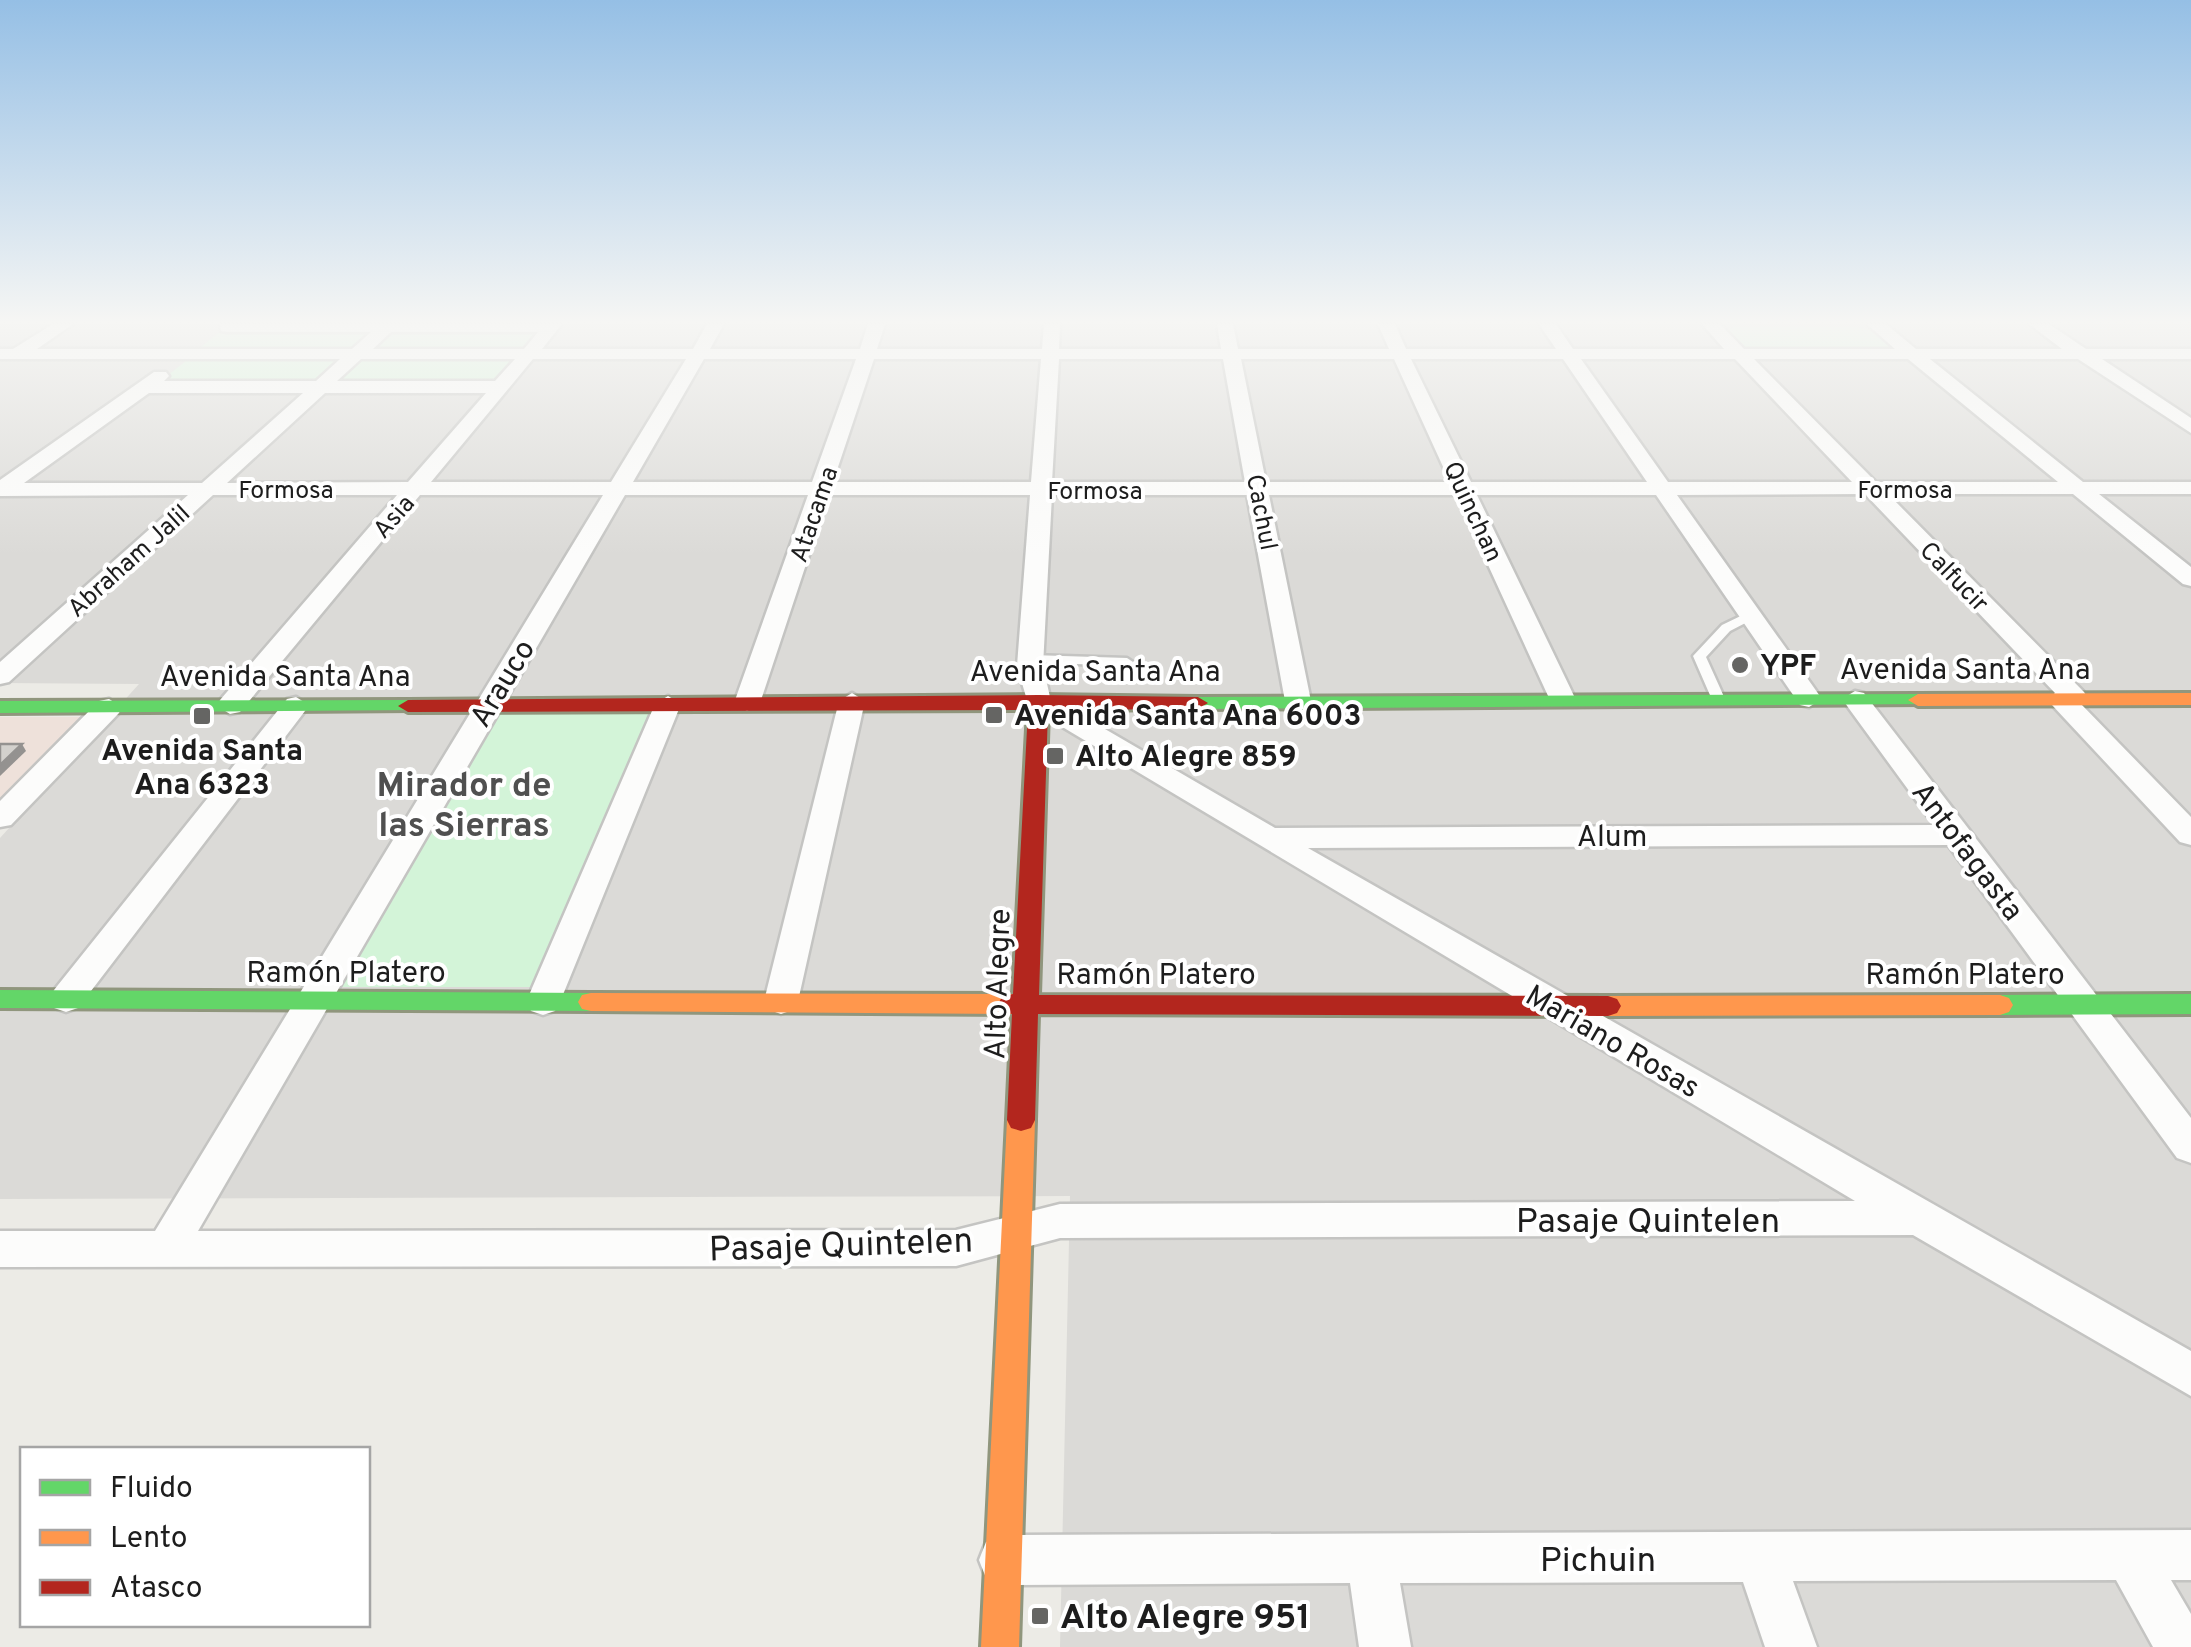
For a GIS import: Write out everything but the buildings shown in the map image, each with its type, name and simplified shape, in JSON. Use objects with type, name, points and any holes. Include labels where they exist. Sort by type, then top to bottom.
[{"type":"main road","name":"Avenida Santa Ana","points":[[0,707],[2191,698]]},
{"type":"main road","name":"Alto Alegre","points":[[1000,1647],[1038,700]]},
{"type":"main road","name":"Ramón Platero","points":[[0,999],[1552,1006],[2191,1004]]},
{"type":"street","points":[[1,490],[125,401]]},
{"type":"street","name":"Abraham Jalil","points":[[0,676],[306,401]]},
{"type":"street","name":"Asia","points":[[230,706],[490,401]]},
{"type":"street","name":"Arauco","points":[[166,1249],[669,401]]},
{"type":"street","name":"Atacama","points":[[747,702],[851,401]]},
{"type":"street","name":"Alto Alegre","points":[[1038,700],[1030,679],[1030,659],[1047,401]]},
{"type":"street","name":"Cachul","points":[[1240,401],[1298,700]]},
{"type":"street","name":"Quinchan","points":[[1422,401],[1562,698]]},
{"type":"street","points":[[1602,401],[1809,699]]},
{"type":"street","name":"Calfucir","points":[[1785,401],[2068,699],[2191,835]]},
{"type":"street","points":[[1972,401],[2191,579]]},
{"type":"street","points":[[2152,401],[2191,427]]},
{"type":"street","name":"Formosa","points":[[1,490],[2191,488]]},
{"type":"street","name":"Antofagasta","points":[[1855,699],[2191,1146]]},
{"type":"street","name":"Mariano Rosas","points":[[1038,700],[1552,1006],[2191,1375]]},
{"type":"street","points":[[781,1001],[852,701]]},
{"type":"street","points":[[542,1002],[668,704]]},
{"type":"street","points":[[66,999],[296,705]]},
{"type":"street","points":[[0,818],[109,707]]},
{"type":"street","name":"Alum","points":[[1268,838],[1955,835]]},
{"type":"street","name":"Pasaje Quintelen","points":[[0,1249],[956,1248],[1060,1220],[1919,1218]]},
{"type":"street","name":"Pichuin","points":[[1004,1560],[2191,1555]]},
{"type":"street","points":[[2130,1556],[2180,1647]]},
{"type":"street","points":[[1760,1559],[1792,1647]]},
{"type":"street","points":[[1371,1560],[1385,1647]]},
{"type":"lane","points":[[1718,699],[1699,656],[1726,628],[1751,614]]},
{"type":"lane","points":[[1030,659],[1127,662]]},
{"type":"shaded area","points":[[0,401],[2191,401],[2191,1647],[1060,1647],[1070,1196],[0,1199],[0,838],[139,684],[0,683]]},
{"type":"shaded area","points":[[0,717],[92,717],[0,811]]},
{"type":"green space","points":[[492,714],[655,714],[538,987],[332,987]]},
{"type":"traffic: fast","points":[[1198,703],[1918,700]]},
{"type":"traffic: fast","points":[[0,707],[408,706]]},
{"type":"traffic: fast","points":[[0,999],[591,1002]]},
{"type":"traffic: fast","points":[[2000,1005],[2191,1004]]},
{"type":"traffic: slow","points":[[1918,700],[2191,699]]},
{"type":"traffic: slow","points":[[591,1002],[1011,1004]]},
{"type":"traffic: slow","points":[[1608,1006],[2000,1005]]},
{"type":"traffic: slow","points":[[1000,1647],[1021,1120]]},
{"type":"traffic: jam","points":[[1021,1120],[1038,701]]},
{"type":"traffic: jam","points":[[408,706],[1198,703]]},
{"type":"traffic: jam","points":[[1011,1004],[1608,1006]]},
{"type":"place","name":"YPF","points":[[1740,665]]},
{"type":"place","name":"Avenida Santa Ana 6003","points":[[994,715]]},
{"type":"place","name":"Avenida Santa Ana 6323","points":[[202,716]]},
{"type":"place","name":"Alto Alegre 859","points":[[1055,756]]},
{"type":"place","name":"Alto Alegre 951","points":[[1040,1616]]},
{"type":"district","name":"Mirador de las Sierras","points":[[464,804]]}]
